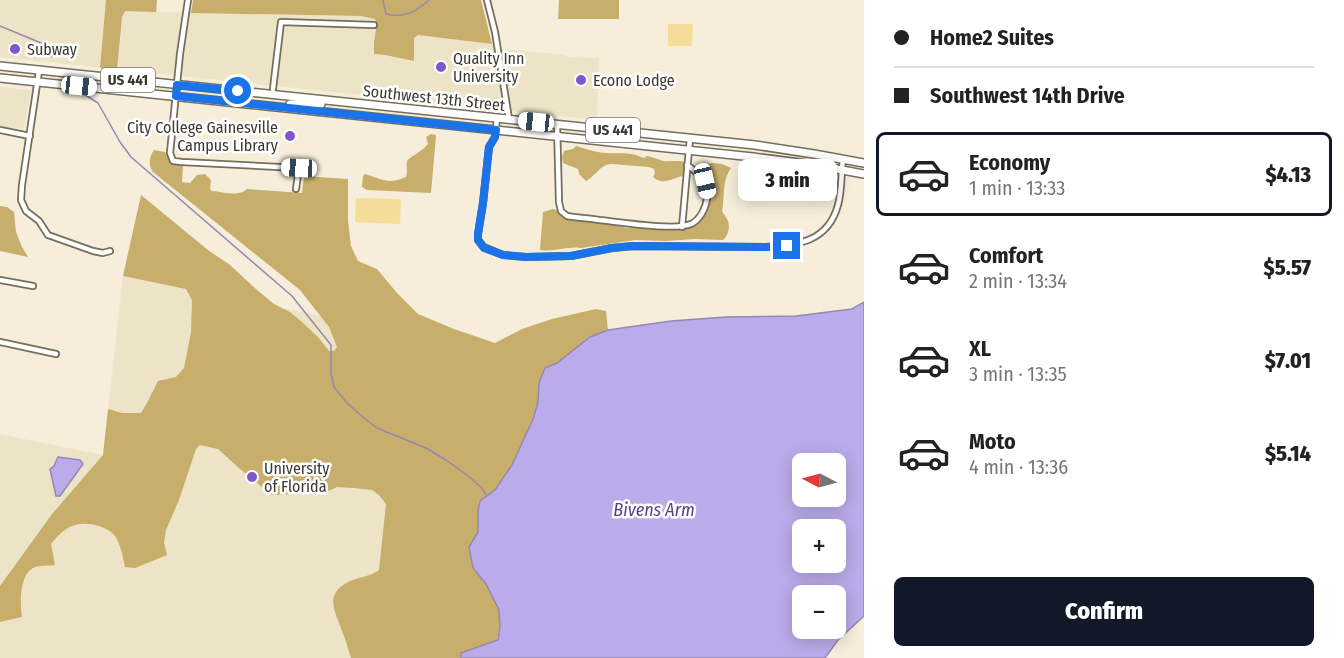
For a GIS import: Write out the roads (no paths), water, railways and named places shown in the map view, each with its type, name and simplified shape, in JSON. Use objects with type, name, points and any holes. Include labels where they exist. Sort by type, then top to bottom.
[{"type":"main road","name":"Southwest 13th Street","points":[[0,66],[177,85],[273,92],[328,101],[690,138],[787,149],[864,163]]},
{"type":"main road","name":"Southwest 13th Street","points":[[0,78],[689,150],[785,161],[864,174]]},
{"type":"main road","points":[[272,106],[273,92]]},
{"type":"main road","points":[[284,108],[289,104],[325,104],[328,101]]},
{"type":"main road","points":[[384,118],[386,107]]},
{"type":"street","points":[[188,0],[183,27],[170,153],[173,161],[299,168],[296,189]]},
{"type":"street","points":[[487,0],[495,32],[509,119]]},
{"type":"street","points":[[273,92],[280,22],[374,25]]},
{"type":"street","points":[[39,70],[21,200],[26,211],[39,221],[48,235],[93,251],[110,252]]},
{"type":"street","points":[[497,118],[495,137],[489,147],[478,240],[486,249],[503,255],[571,256],[633,246],[766,247],[805,242],[816,236],[833,216],[838,205],[843,159]]},
{"type":"street","points":[[557,124],[559,202],[561,211],[572,217],[682,227],[693,224],[702,213],[707,194],[705,181],[698,172],[687,165]]},
{"type":"street","points":[[0,130],[30,136]]},
{"type":"street","points":[[682,227],[690,138]]},
{"type":"street","points":[[0,280],[33,286]]},
{"type":"street","points":[[0,342],[56,354]]},
{"type":"water","name":"Bivens Arm","points":[[864,302],[864,616],[846,633],[846,585],[792,585],[792,639],[839,639],[825,658],[461,658],[461,653],[498,640],[499,610],[486,584],[473,568],[469,547],[478,532],[480,501],[495,490],[512,465],[533,419],[538,402],[539,383],[545,368],[557,363],[590,337],[608,330],[671,321],[796,316],[852,309]]},
{"type":"water","points":[[58,457],[80,460],[83,464],[60,496],[56,496],[50,469]]},
{"type":"waterway","points":[[383,0],[386,14],[398,15],[414,11],[429,0]]},
{"type":"waterway","points":[[0,26],[41,43],[52,57]]},
{"type":"waterway","points":[[87,96],[98,103],[131,157],[292,296],[331,345],[331,374],[334,387],[347,403],[377,428],[426,448],[446,460],[481,487],[487,496]]},
{"type":"place","name":"Subway","points":[[15,49]]},
{"type":"place","name":"Quality Inn University","points":[[441,67]]},
{"type":"place","name":"Econo Lodge","points":[[581,80]]},
{"type":"place","name":"City College Gainesville Campus Library","points":[[290,136]]},
{"type":"place","name":"University of Florida","points":[[252,477]]}]
